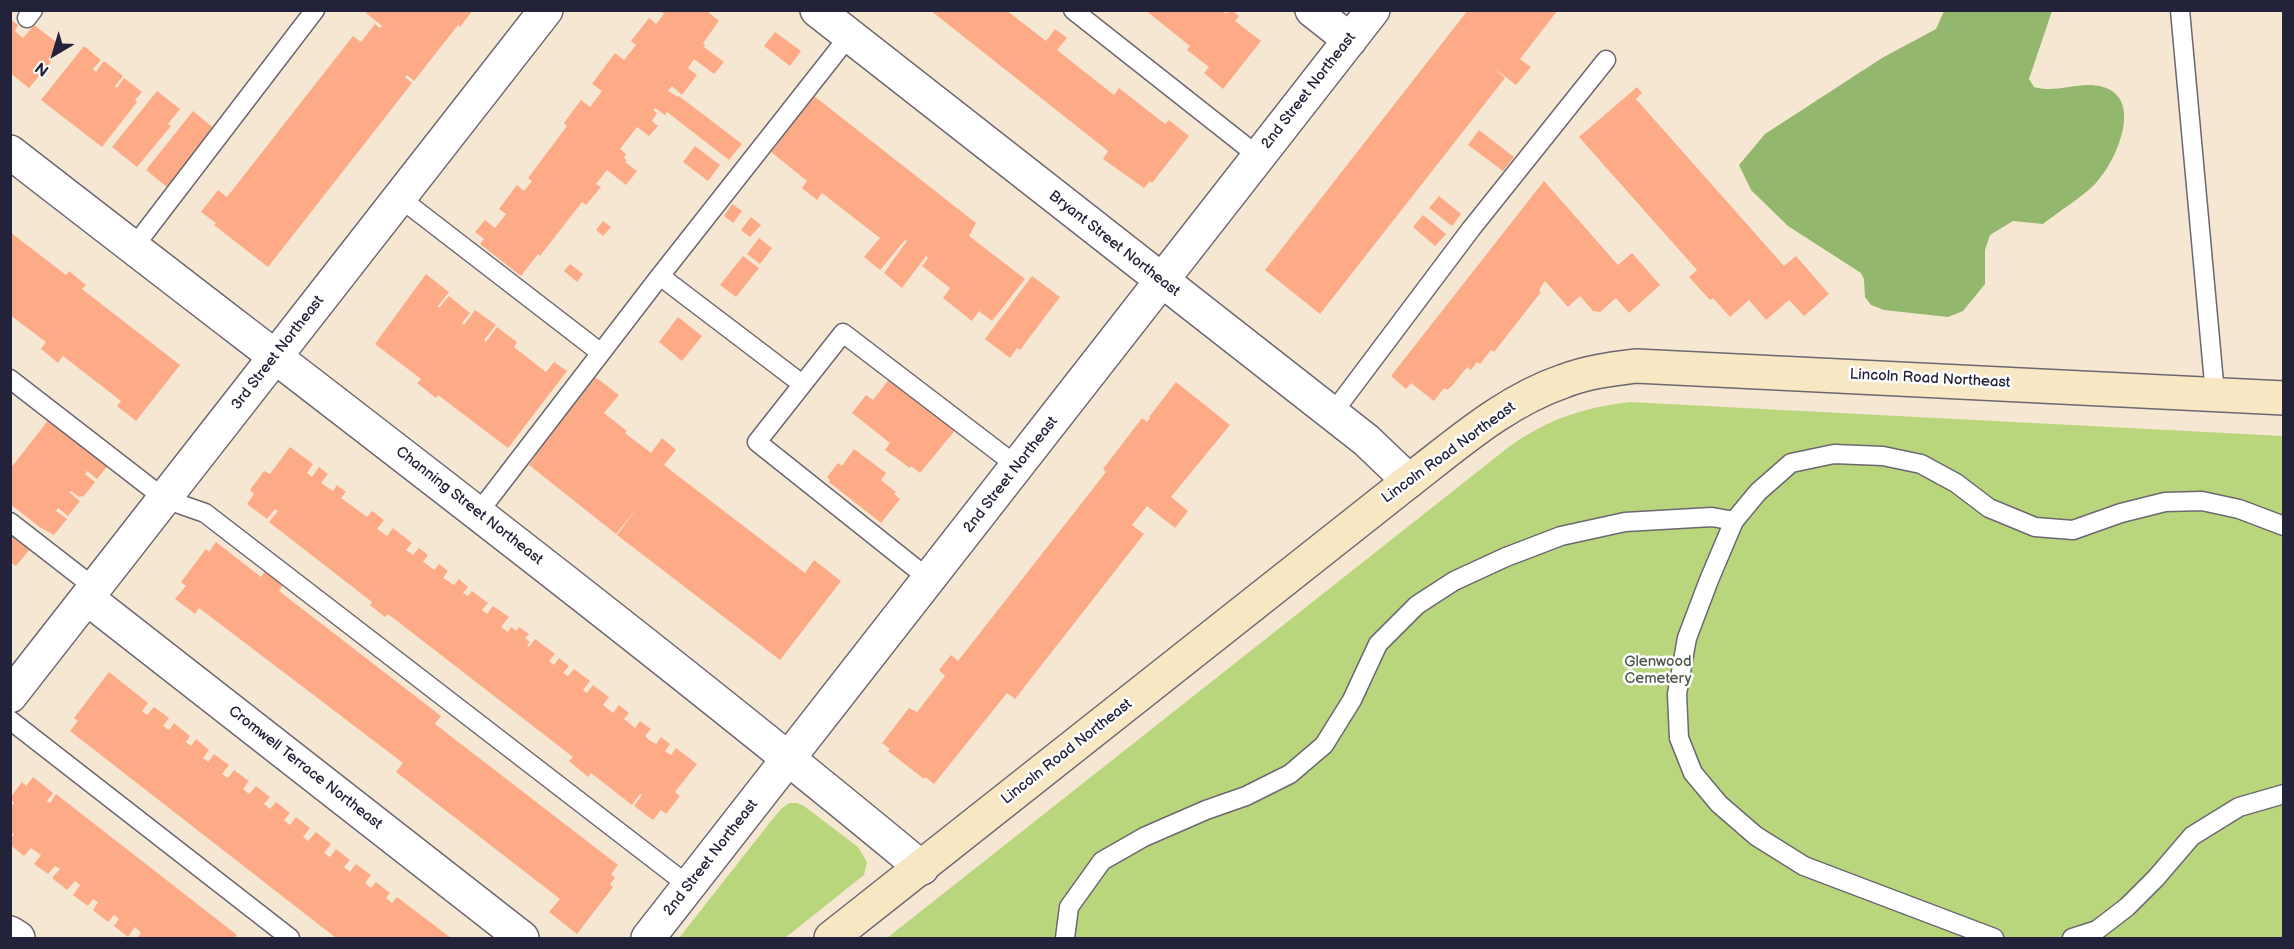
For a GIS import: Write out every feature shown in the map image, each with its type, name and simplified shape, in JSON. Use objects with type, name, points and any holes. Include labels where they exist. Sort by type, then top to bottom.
[{"type":"street","name":"3rd Street Northeast","points":[[10,696],[546,10]]},
{"type":"street","name":"Bryant Street Northeast","points":[[817,10],[1366,440],[1408,481]]},
{"type":"street","points":[[1311,10],[1350,40]]},
{"type":"street","name":"2nd Street Northeast","points":[[648,939],[1373,10]]},
{"type":"street","name":"Channing Street Northeast","points":[[10,152],[478,513],[789,759],[922,868]]},
{"type":"street","name":"Lincoln Road Northeast","points":[[831,939],[1408,481],[1497,414],[1518,401],[1571,378],[1636,366],[2283,398]]},
{"type":"street","name":"Cromwell Terrace Northeast","points":[[91,593],[522,939]]},
{"type":"street","points":[[10,933],[18,939]]},
{"type":"lane","points":[[133,248],[315,10]]},
{"type":"lane","points":[[1073,10],[1258,156]]},
{"type":"lane","points":[[2180,10],[2215,394]]},
{"type":"lane","points":[[478,513],[660,276],[849,36]]},
{"type":"lane","points":[[1332,414],[1471,230],[1606,60]]},
{"type":"lane","points":[[400,198],[601,353]]},
{"type":"lane","points":[[660,276],[802,384]]},
{"type":"lane","points":[[929,579],[757,442],[802,384],[843,333],[1017,466]]},
{"type":"lane","points":[[10,379],[165,499],[206,513],[689,886]]},
{"type":"lane","points":[[1994,939],[1804,866],[1756,836],[1719,804],[1692,773],[1679,738],[1677,694],[1687,638],[1734,521],[1758,492],[1791,463],[1834,454],[1882,456],[1921,464],[1956,483],[1989,508],[2035,527],[2073,530],[2121,513],[2165,502],[2202,501],[2239,509],[2283,526]]},
{"type":"lane","points":[[1065,939],[1069,907],[1102,861],[1144,837],[1206,810],[1246,796],[1290,774],[1324,745],[1352,699],[1378,644],[1417,604],[1454,581],[1506,557],[1561,536],[1625,522],[1712,517],[1734,521]]},
{"type":"lane","points":[[10,522],[91,593]]},
{"type":"lane","points":[[10,720],[290,939]]},
{"type":"lane","points":[[2072,939],[2097,930],[2127,907],[2156,878],[2192,836],[2239,807],[2283,794]]},
{"type":"green space","points":[[1944,11],[2052,11],[2029,79],[2034,87],[2051,89],[2094,85],[2103,87],[2116,94],[2122,104],[2124,118],[2122,132],[2111,162],[2095,184],[2043,224],[2013,221],[1990,235],[1985,250],[1985,284],[1963,311],[1948,317],[1884,310],[1871,305],[1865,297],[1864,279],[1861,273],[1788,226],[1751,190],[1739,165],[1765,134],[1882,58],[1936,29]]},
{"type":"green space","name":"Glenwood Cemetery","points":[[1629,402],[2283,436],[2283,938],[887,938],[1510,446],[1538,429],[1567,416]]},
{"type":"green space","points":[[789,803],[804,806],[858,847],[867,862],[864,875],[785,938],[679,938],[771,821]]},
{"type":"building","points":[[368,10],[473,10],[460,27],[458,25],[414,81],[407,75],[405,77],[412,83],[268,267],[201,212],[218,190],[227,197],[353,36],[361,42],[375,24],[380,28],[382,26],[366,13]]},
{"type":"building","points":[[659,10],[706,10],[719,21],[703,43],[704,47],[724,62],[714,74],[694,59],[688,68],[697,75],[682,95],[672,86],[668,91],[679,96],[742,144],[729,160],[667,112],[665,115],[655,108],[653,110],[657,113],[652,121],[658,126],[649,136],[637,127],[620,149],[626,154],[625,162],[637,171],[626,185],[607,170],[596,184],[601,187],[586,205],[582,202],[540,256],[538,254],[521,276],[480,244],[484,239],[475,232],[485,220],[495,228],[506,214],[499,209],[517,185],[524,191],[532,181],[528,178],[567,126],[564,123],[581,100],[590,107],[602,91],[592,84],[615,53],[624,60],[636,45],[631,41],[649,18],[656,24],[664,14]]},
{"type":"building","points":[[930,10],[1006,10],[1046,41],[1055,29],[1067,38],[1057,50],[1114,95],[1119,88],[1165,124],[1169,120],[1189,136],[1152,183],[1150,181],[1144,188],[1103,159],[1108,151]]},
{"type":"building","points":[[1145,10],[1221,10],[1226,14],[1232,10],[1239,16],[1235,21],[1261,41],[1223,89],[1204,73],[1209,67],[1187,50],[1190,46]]},
{"type":"building","points":[[1468,10],[1558,10],[1520,59],[1531,67],[1516,85],[1493,67],[1505,78],[1320,314],[1265,270]]},
{"type":"building","points":[[10,19],[18,25],[15,31],[23,38],[34,25],[60,45],[48,59],[51,62],[29,88],[10,73]]},
{"type":"building","points":[[775,32],[801,51],[790,66],[764,46]]},
{"type":"building","points":[[84,46],[101,60],[93,69],[96,72],[104,61],[123,76],[115,86],[117,88],[124,78],[142,92],[135,100],[137,102],[102,147],[41,100]]},
{"type":"building","points":[[1637,87],[1642,93],[1636,99],[1784,266],[1796,256],[1829,294],[1804,316],[1789,300],[1766,320],[1749,300],[1730,317],[1689,277],[1697,270],[1579,137]]},
{"type":"building","points":[[157,91],[180,109],[168,124],[171,126],[137,167],[112,147]]},
{"type":"building","points":[[814,96],[976,223],[969,236],[1025,279],[992,321],[979,311],[972,321],[943,298],[950,288],[922,266],[928,258],[926,256],[902,288],[884,273],[907,241],[905,240],[880,270],[864,257],[880,238],[822,193],[817,200],[802,188],[807,181],[771,152],[779,142],[777,141]]},
{"type":"building","points":[[193,111],[216,130],[172,191],[146,170]]},
{"type":"building","points":[[1479,130],[1514,157],[1503,171],[1468,145]]},
{"type":"building","points":[[695,146],[720,165],[708,181],[683,162]]},
{"type":"building","points":[[1544,181],[1618,265],[1632,253],[1660,285],[1629,313],[1616,298],[1600,312],[1593,311],[1580,296],[1568,307],[1545,281],[1539,290],[1541,292],[1494,352],[1491,350],[1480,364],[1477,362],[1471,370],[1467,367],[1452,386],[1447,390],[1444,388],[1434,401],[1411,383],[1406,389],[1391,376]]},
{"type":"building","points":[[1439,196],[1461,214],[1452,226],[1429,208]]},
{"type":"building","points":[[732,204],[742,211],[733,223],[724,216]]},
{"type":"building","points":[[1423,215],[1446,234],[1435,246],[1413,227]]},
{"type":"building","points":[[751,217],[761,225],[750,237],[741,230]]},
{"type":"building","points":[[603,221],[611,227],[603,236],[596,230]]},
{"type":"building","points":[[10,232],[66,275],[69,271],[86,285],[82,289],[180,365],[136,421],[117,406],[121,401],[63,356],[58,363],[41,349],[46,342],[10,315]]},
{"type":"building","points":[[759,238],[772,248],[760,264],[747,254]]},
{"type":"building","points":[[743,256],[759,268],[736,297],[720,285]]},
{"type":"building","points":[[570,264],[583,274],[577,282],[564,271]]},
{"type":"building","points":[[426,274],[449,292],[438,306],[439,308],[449,296],[470,313],[462,323],[464,325],[475,310],[496,325],[484,340],[486,342],[497,327],[517,342],[514,347],[546,372],[554,362],[567,371],[508,448],[438,395],[436,398],[417,383],[421,379],[375,344]]},
{"type":"building","points":[[1032,276],[1060,297],[1020,350],[1017,348],[1010,358],[985,339]]},
{"type":"building","points":[[678,317],[702,336],[682,361],[659,342]]},
{"type":"building","points":[[594,376],[619,395],[604,413],[627,431],[625,433],[651,453],[662,438],[676,450],[664,465],[669,469],[805,573],[814,560],[841,581],[780,660],[617,535],[637,508],[616,534],[529,465],[536,455],[533,453]]},
{"type":"building","points":[[890,378],[957,428],[920,473],[885,450],[890,443],[852,413],[866,395],[873,400]]},
{"type":"building","points":[[1176,382],[1230,425],[1171,497],[1188,511],[1175,528],[1147,506],[1132,525],[1144,534],[1015,699],[1007,693],[934,784],[925,777],[924,779],[888,751],[890,749],[882,743],[909,708],[917,712],[945,676],[939,670],[951,655],[958,661],[1106,472],[1103,469],[1142,418],[1147,422]]},
{"type":"building","points":[[50,418],[109,464],[97,479],[87,471],[85,474],[95,482],[83,497],[69,492],[80,501],[68,516],[58,508],[56,511],[67,519],[54,535],[10,504],[10,469]]},
{"type":"building","points":[[290,447],[313,464],[307,473],[312,477],[319,467],[328,474],[321,483],[333,491],[337,485],[346,492],[341,498],[367,517],[372,511],[384,520],[377,529],[387,536],[393,528],[412,543],[406,550],[413,555],[419,548],[428,555],[423,562],[434,570],[439,564],[448,571],[443,578],[454,585],[459,579],[468,587],[463,593],[468,596],[472,591],[488,603],[482,610],[487,614],[493,606],[509,617],[501,627],[508,632],[511,627],[516,631],[519,627],[529,634],[525,638],[530,642],[527,645],[529,647],[535,639],[555,654],[549,661],[554,665],[559,658],[569,666],[563,673],[568,676],[574,669],[590,681],[583,690],[587,693],[593,685],[609,697],[603,705],[613,713],[619,705],[629,713],[624,719],[635,728],[640,721],[651,729],[645,736],[649,740],[656,744],[661,737],[670,744],[665,751],[671,755],[676,748],[697,764],[675,792],[680,796],[666,814],[661,810],[653,820],[634,806],[642,795],[640,794],[632,805],[591,773],[588,777],[569,761],[573,757],[388,614],[385,617],[370,605],[372,602],[269,522],[278,511],[275,509],[267,519],[247,504],[254,494],[250,490],[264,471],[270,474]]},
{"type":"building","points":[[854,449],[886,473],[881,480],[896,492],[894,494],[900,499],[881,523],[829,482],[827,477],[838,463],[842,466]]},
{"type":"building","points":[[10,534],[30,549],[16,566],[10,562]]},
{"type":"building","points":[[216,542],[261,577],[267,569],[284,583],[279,591],[441,716],[435,724],[618,865],[611,874],[615,878],[610,884],[613,887],[577,934],[549,912],[560,899],[396,772],[403,763],[199,608],[195,614],[175,599],[186,586],[181,582],[206,549],[209,552]]},
{"type":"building","points":[[109,672],[148,703],[142,711],[147,715],[154,707],[169,718],[163,726],[169,730],[174,723],[190,736],[186,742],[191,746],[196,739],[209,750],[203,758],[208,762],[214,754],[229,765],[222,774],[228,778],[234,770],[249,781],[243,789],[249,794],[256,786],[270,797],[264,804],[270,809],[276,802],[290,813],[284,820],[290,825],[296,817],[310,828],[303,837],[308,841],[316,832],[331,844],[324,853],[330,857],[336,849],[350,860],[344,867],[350,872],[356,864],[371,875],[365,883],[371,888],[376,882],[390,893],[386,898],[392,903],[397,897],[451,938],[336,938],[70,731],[78,721],[74,718]]},
{"type":"building","points":[[33,777],[53,793],[47,801],[50,803],[56,794],[237,935],[234,938],[137,938],[141,933],[135,927],[128,937],[114,926],[119,919],[114,915],[108,922],[93,910],[98,902],[93,899],[88,906],[73,895],[80,885],[75,881],[67,890],[52,878],[60,869],[55,866],[48,874],[34,864],[41,855],[31,848],[24,856],[13,847],[10,839],[14,834],[10,832],[10,808],[14,803],[10,798],[22,782],[26,786]]}]
